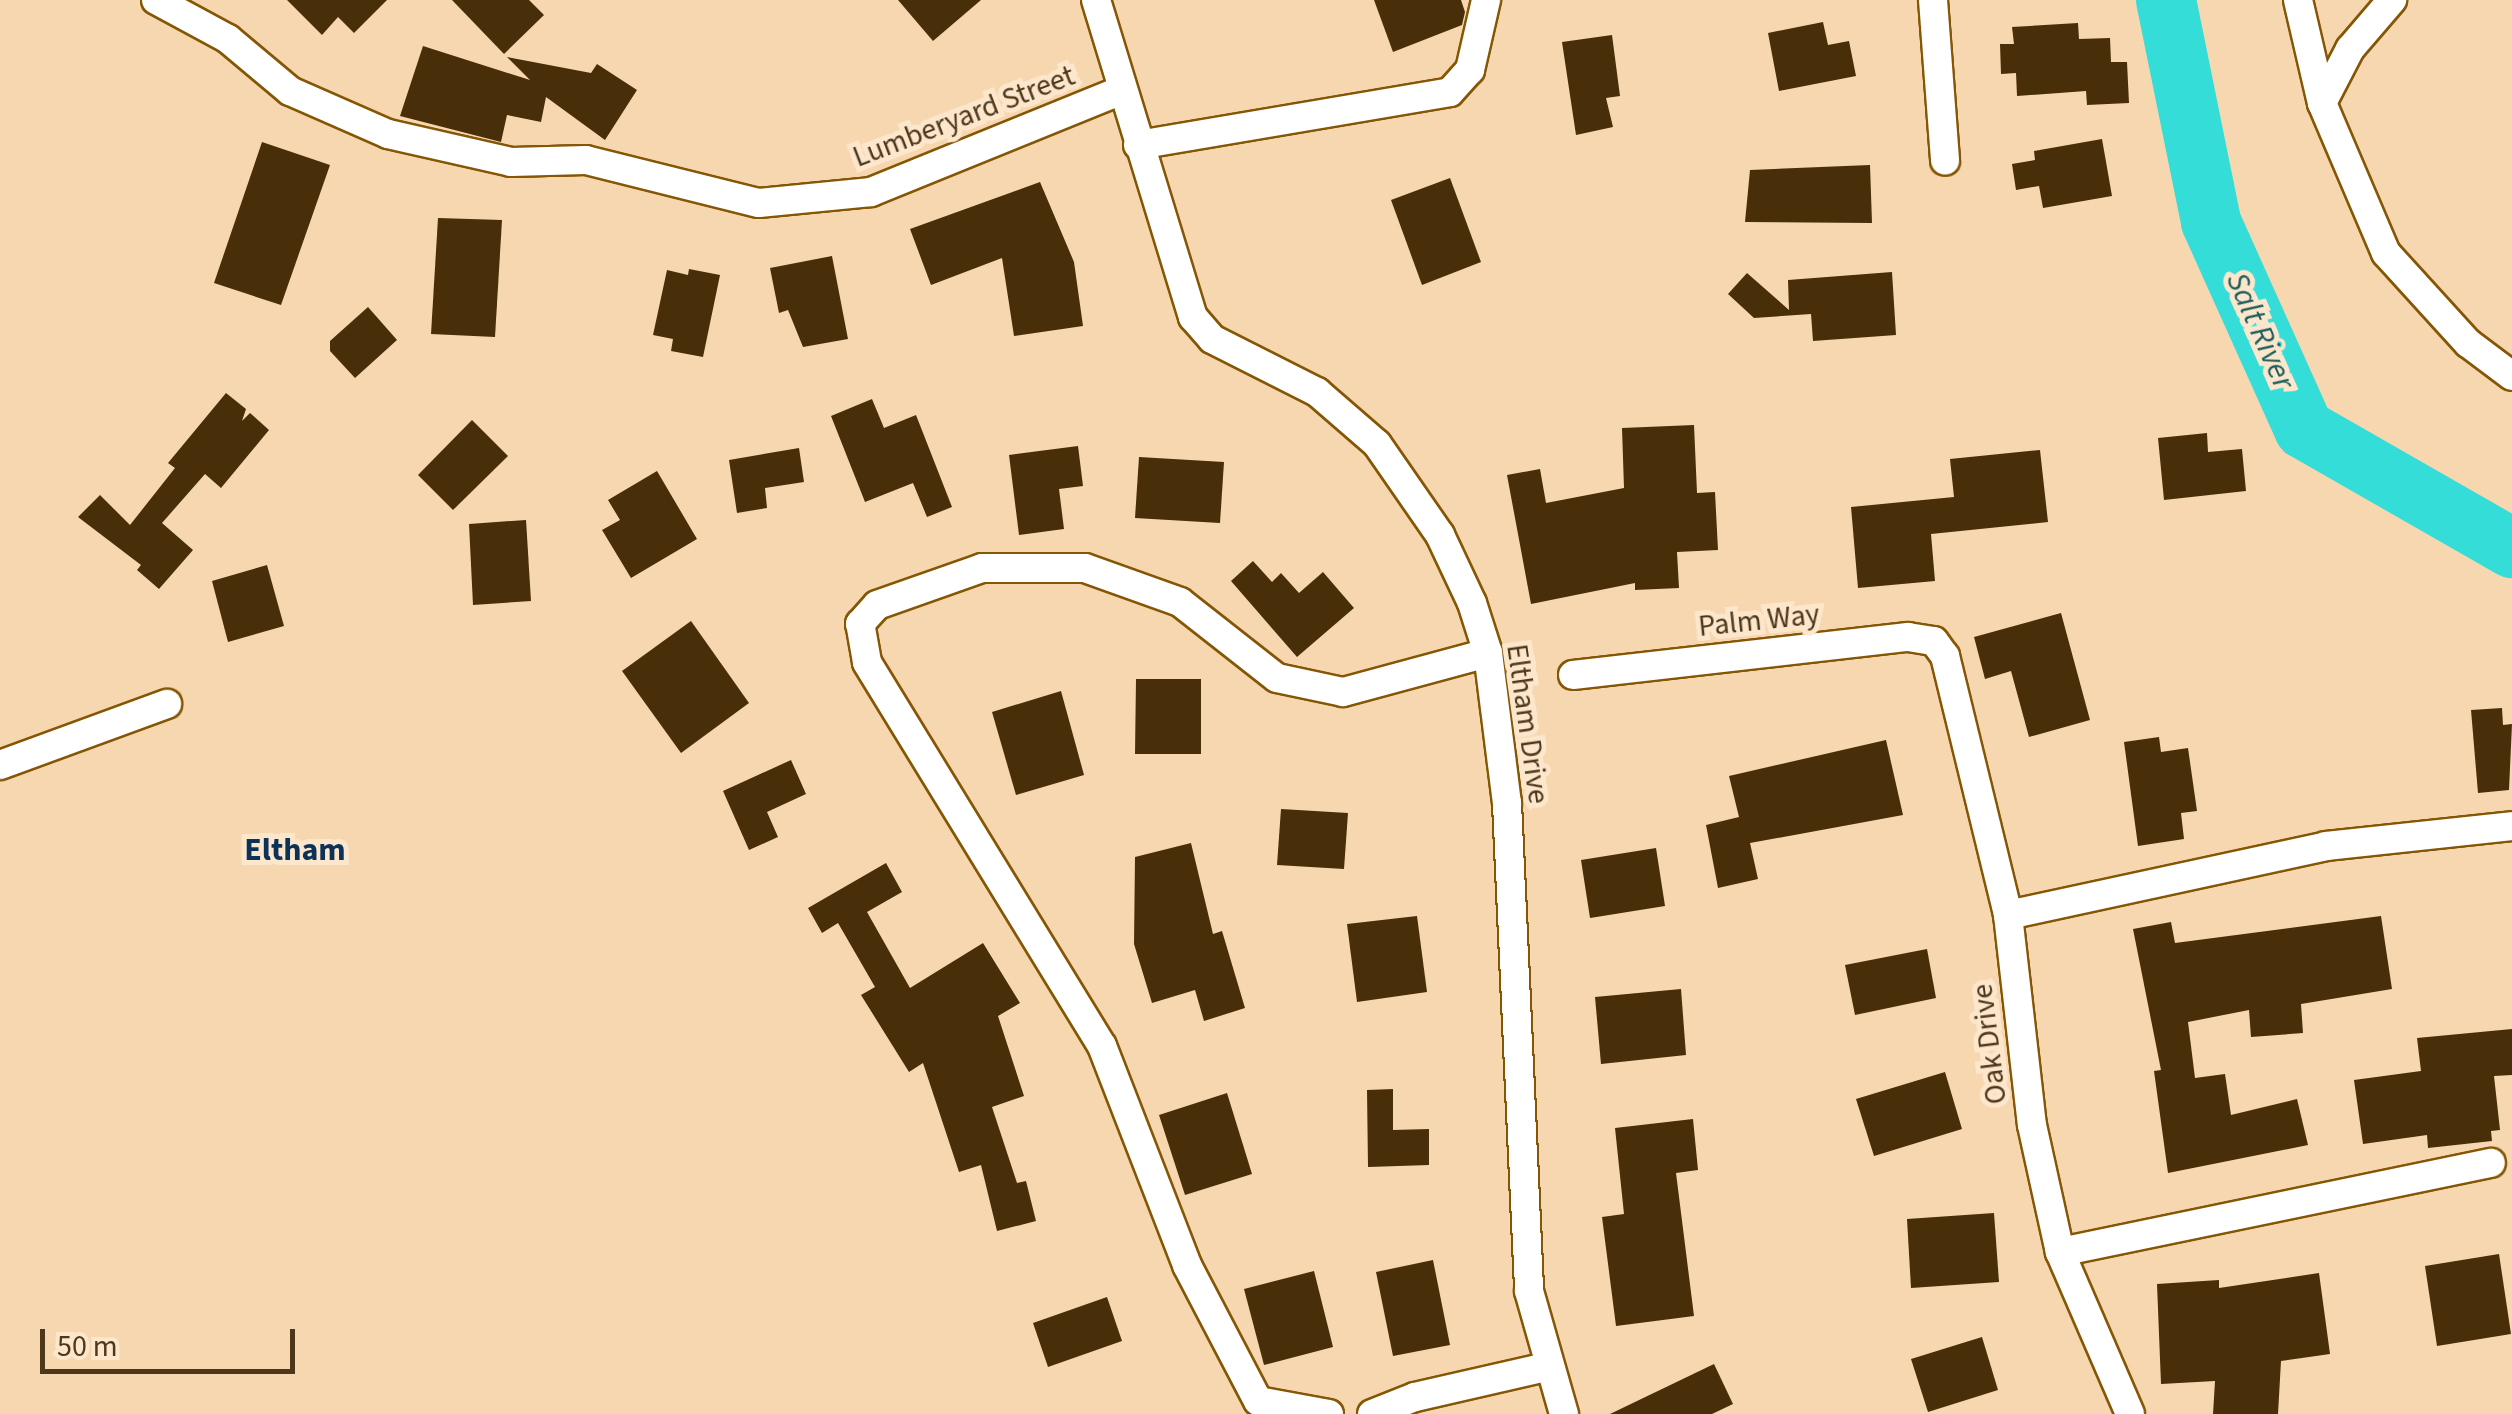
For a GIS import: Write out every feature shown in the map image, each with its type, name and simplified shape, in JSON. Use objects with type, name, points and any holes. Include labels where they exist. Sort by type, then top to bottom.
[{"type":"street","name":"Lumberyard Street","points":[[156,0],[228,40],[290,91],[388,134],[511,162],[586,160],[759,203],[871,192],[1120,91]]},
{"type":"street","name":"Eltham Drive","points":[[1096,0],[1120,91],[1193,317],[1212,339],[1316,392],[1377,444],[1440,535],[1488,653],[1507,803],[1529,1291],[1546,1367],[1564,1414]]},
{"type":"street","points":[[1138,145],[1450,92],[1470,70],[1486,0]]},
{"type":"street","points":[[1933,0],[1945,161]]},
{"type":"street","points":[[2298,0],[2322,103],[2386,254],[2468,343],[2512,376]]},
{"type":"street","points":[[2322,103],[2350,49],[2392,0]]},
{"type":"street","points":[[1329,1414],[1258,1401],[1187,1264],[1102,1046],[867,662],[860,624],[877,605],[982,568],[1085,568],[1180,602],[1276,678],[1344,692],[1488,653]]},
{"type":"street","name":"Palm Way","points":[[1573,675],[1908,637],[1934,641],[1945,656]]},
{"type":"street","name":"Oak Drive","points":[[1945,656],[2008,915],[2032,1126],[2060,1252],[2130,1414]]},
{"type":"street","points":[[0,765],[167,704]]},
{"type":"street","points":[[2008,915],[2326,846],[2512,826]]},
{"type":"street","points":[[2060,1252],[2491,1164]]},
{"type":"street","points":[[1372,1414],[1415,1397],[1546,1367]]},
{"type":"building","points":[[287,0],[387,0],[354,33],[338,17],[322,35]]},
{"type":"building","points":[[452,0],[529,0],[544,15],[504,54]]},
{"type":"building","points":[[898,0],[981,0],[933,41]]},
{"type":"building","points":[[1374,0],[1461,0],[1465,12],[1462,25],[1393,52]]},
{"type":"building","points":[[1823,22],[1828,45],[1849,41],[1856,76],[1779,91],[1768,33]]},
{"type":"building","points":[[2078,23],[2079,39],[2110,38],[2111,62],[2127,62],[2129,103],[2087,105],[2086,91],[2017,96],[2016,73],[2001,74],[2000,44],[2014,44],[2012,27]]},
{"type":"building","points":[[1612,35],[1620,96],[1606,98],[1613,127],[1576,135],[1562,42]]},
{"type":"building","points":[[423,46],[530,80],[507,57],[591,73],[597,64],[637,90],[605,140],[546,97],[541,122],[507,115],[501,142],[400,116]]},
{"type":"building","points":[[2102,139],[2112,196],[2043,208],[2039,186],[2016,190],[2012,164],[2035,160],[2034,151]]},
{"type":"building","points":[[262,142],[330,165],[281,305],[214,283]]},
{"type":"building","points":[[1870,165],[1872,223],[1745,222],[1750,170]]},
{"type":"building","points":[[1450,178],[1481,262],[1422,285],[1391,200]]},
{"type":"building","points":[[1040,182],[1074,262],[1083,326],[1014,336],[1002,258],[931,285],[910,229]]},
{"type":"building","points":[[438,218],[502,220],[495,337],[431,334]]},
{"type":"building","points":[[832,256],[848,339],[803,347],[788,310],[779,313],[770,268]]},
{"type":"building","points":[[689,269],[720,275],[703,357],[671,351],[673,339],[653,335],[667,270],[688,275]]},
{"type":"building","points":[[1892,272],[1896,335],[1813,341],[1811,314],[1754,318],[1728,294],[1747,273],[1789,310],[1788,280]]},
{"type":"building","points":[[368,307],[397,340],[355,378],[330,351],[330,341]]},
{"type":"building","points":[[226,393],[246,409],[242,421],[250,413],[269,430],[221,488],[205,474],[162,523],[193,550],[159,589],[137,570],[141,565],[78,517],[100,495],[130,525],[175,468],[168,463]]},
{"type":"building","points":[[872,399],[884,428],[916,415],[952,507],[927,517],[913,483],[865,502],[831,416]]},
{"type":"building","points":[[472,420],[508,456],[453,510],[418,475]]},
{"type":"building","points":[[1694,425],[1697,493],[1715,492],[1718,550],[1677,552],[1679,588],[1635,590],[1635,583],[1531,604],[1507,475],[1540,469],[1546,503],[1624,488],[1622,428]]},
{"type":"building","points":[[2207,433],[2208,452],[2242,449],[2246,491],[2164,500],[2158,438]]},
{"type":"building","points":[[1078,446],[1083,486],[1059,489],[1064,529],[1019,535],[1009,455]]},
{"type":"building","points":[[799,448],[804,482],[765,488],[767,508],[737,513],[729,460]]},
{"type":"building","points":[[2040,450],[2048,522],[1931,534],[1935,581],[1858,588],[1851,507],[1954,497],[1950,459]]},
{"type":"building","points":[[1139,457],[1224,462],[1220,523],[1135,518]]},
{"type":"building","points":[[657,471],[697,539],[631,578],[602,530],[620,520],[608,500]]},
{"type":"building","points":[[526,520],[531,601],[473,605],[469,524]]},
{"type":"building","points":[[1253,561],[1272,582],[1281,573],[1299,593],[1323,572],[1354,608],[1297,657],[1231,581]]},
{"type":"building","points":[[267,565],[284,626],[228,642],[212,581]]},
{"type":"building","points":[[2061,613],[2090,720],[2029,737],[2011,671],[1985,679],[1974,637]]},
{"type":"building","points":[[691,621],[749,703],[681,753],[622,671]]},
{"type":"building","points":[[1136,679],[1201,679],[1201,754],[1135,754]]},
{"type":"building","points":[[1061,691],[1084,775],[1016,795],[992,712]]},
{"type":"building","points":[[2502,708],[2503,725],[2512,724],[2509,790],[2478,793],[2471,710]]},
{"type":"building","points":[[2159,737],[2161,752],[2188,748],[2197,811],[2181,813],[2184,839],[2138,846],[2124,742]]},
{"type":"building","points":[[1886,740],[1903,815],[1750,843],[1758,879],[1718,888],[1706,825],[1739,817],[1729,776]]},
{"type":"building","points":[[791,760],[806,794],[767,812],[778,837],[749,850],[723,791]]},
{"type":"building","points":[[1281,809],[1348,813],[1344,869],[1277,865]]},
{"type":"building","points":[[1191,843],[1213,934],[1222,931],[1245,1008],[1204,1021],[1195,990],[1152,1003],[1134,944],[1135,857]]},
{"type":"building","points":[[1656,848],[1665,906],[1590,918],[1581,860]]},
{"type":"building","points":[[886,863],[902,892],[867,912],[910,988],[983,943],[1020,1003],[998,1016],[1024,1096],[992,1107],[1017,1183],[1026,1181],[1036,1221],[997,1231],[981,1165],[959,1172],[923,1063],[909,1072],[861,995],[875,987],[838,923],[822,933],[808,908]]},
{"type":"building","points":[[1417,916],[1427,992],[1357,1002],[1347,924]]},
{"type":"building","points":[[2381,916],[2392,989],[2301,1004],[2303,1033],[2251,1037],[2249,1010],[2188,1022],[2195,1078],[2225,1074],[2231,1115],[2297,1099],[2308,1145],[2168,1173],[2154,1071],[2161,1070],[2133,929],[2171,922],[2175,943]]},
{"type":"building","points":[[1927,949],[1936,998],[1855,1015],[1845,965]]},
{"type":"building","points":[[1681,989],[1686,1055],[1601,1064],[1595,997]]},
{"type":"building","points":[[2512,1029],[2512,1075],[2494,1076],[2500,1130],[2491,1131],[2492,1141],[2428,1148],[2427,1135],[2363,1144],[2354,1080],[2421,1071],[2417,1038]]},
{"type":"building","points":[[1945,1072],[1962,1129],[1874,1156],[1856,1099]]},
{"type":"building","points":[[1393,1089],[1393,1130],[1429,1129],[1429,1165],[1368,1167],[1367,1090]]},
{"type":"building","points":[[1227,1093],[1252,1174],[1185,1195],[1159,1115]]},
{"type":"building","points":[[1693,1119],[1698,1170],[1676,1173],[1694,1316],[1616,1326],[1602,1217],[1624,1214],[1615,1128]]},
{"type":"building","points":[[1994,1213],[1999,1282],[1911,1288],[1907,1219]]},
{"type":"building","points":[[2499,1254],[2511,1334],[2437,1346],[2425,1266]]},
{"type":"building","points":[[1433,1260],[1450,1345],[1393,1356],[1376,1272]]},
{"type":"building","points":[[1314,1271],[1333,1347],[1264,1365],[1244,1289]]},
{"type":"building","points":[[2319,1273],[2330,1354],[2281,1361],[2278,1414],[2213,1414],[2215,1381],[2161,1384],[2157,1284],[2219,1280],[2219,1288]]},
{"type":"building","points":[[1107,1297],[1122,1341],[1048,1367],[1033,1323]]},
{"type":"building","points":[[1982,1337],[1998,1390],[1928,1412],[1911,1359]]},
{"type":"building","points":[[1714,1364],[1733,1404],[1712,1414],[1610,1414]]},
{"type":"waterway","name":"Salt River","points":[[2166,0],[2211,222],[2304,429],[2512,548]]},
{"type":"district","name":"Eltham","points":[[295,850]]}]
